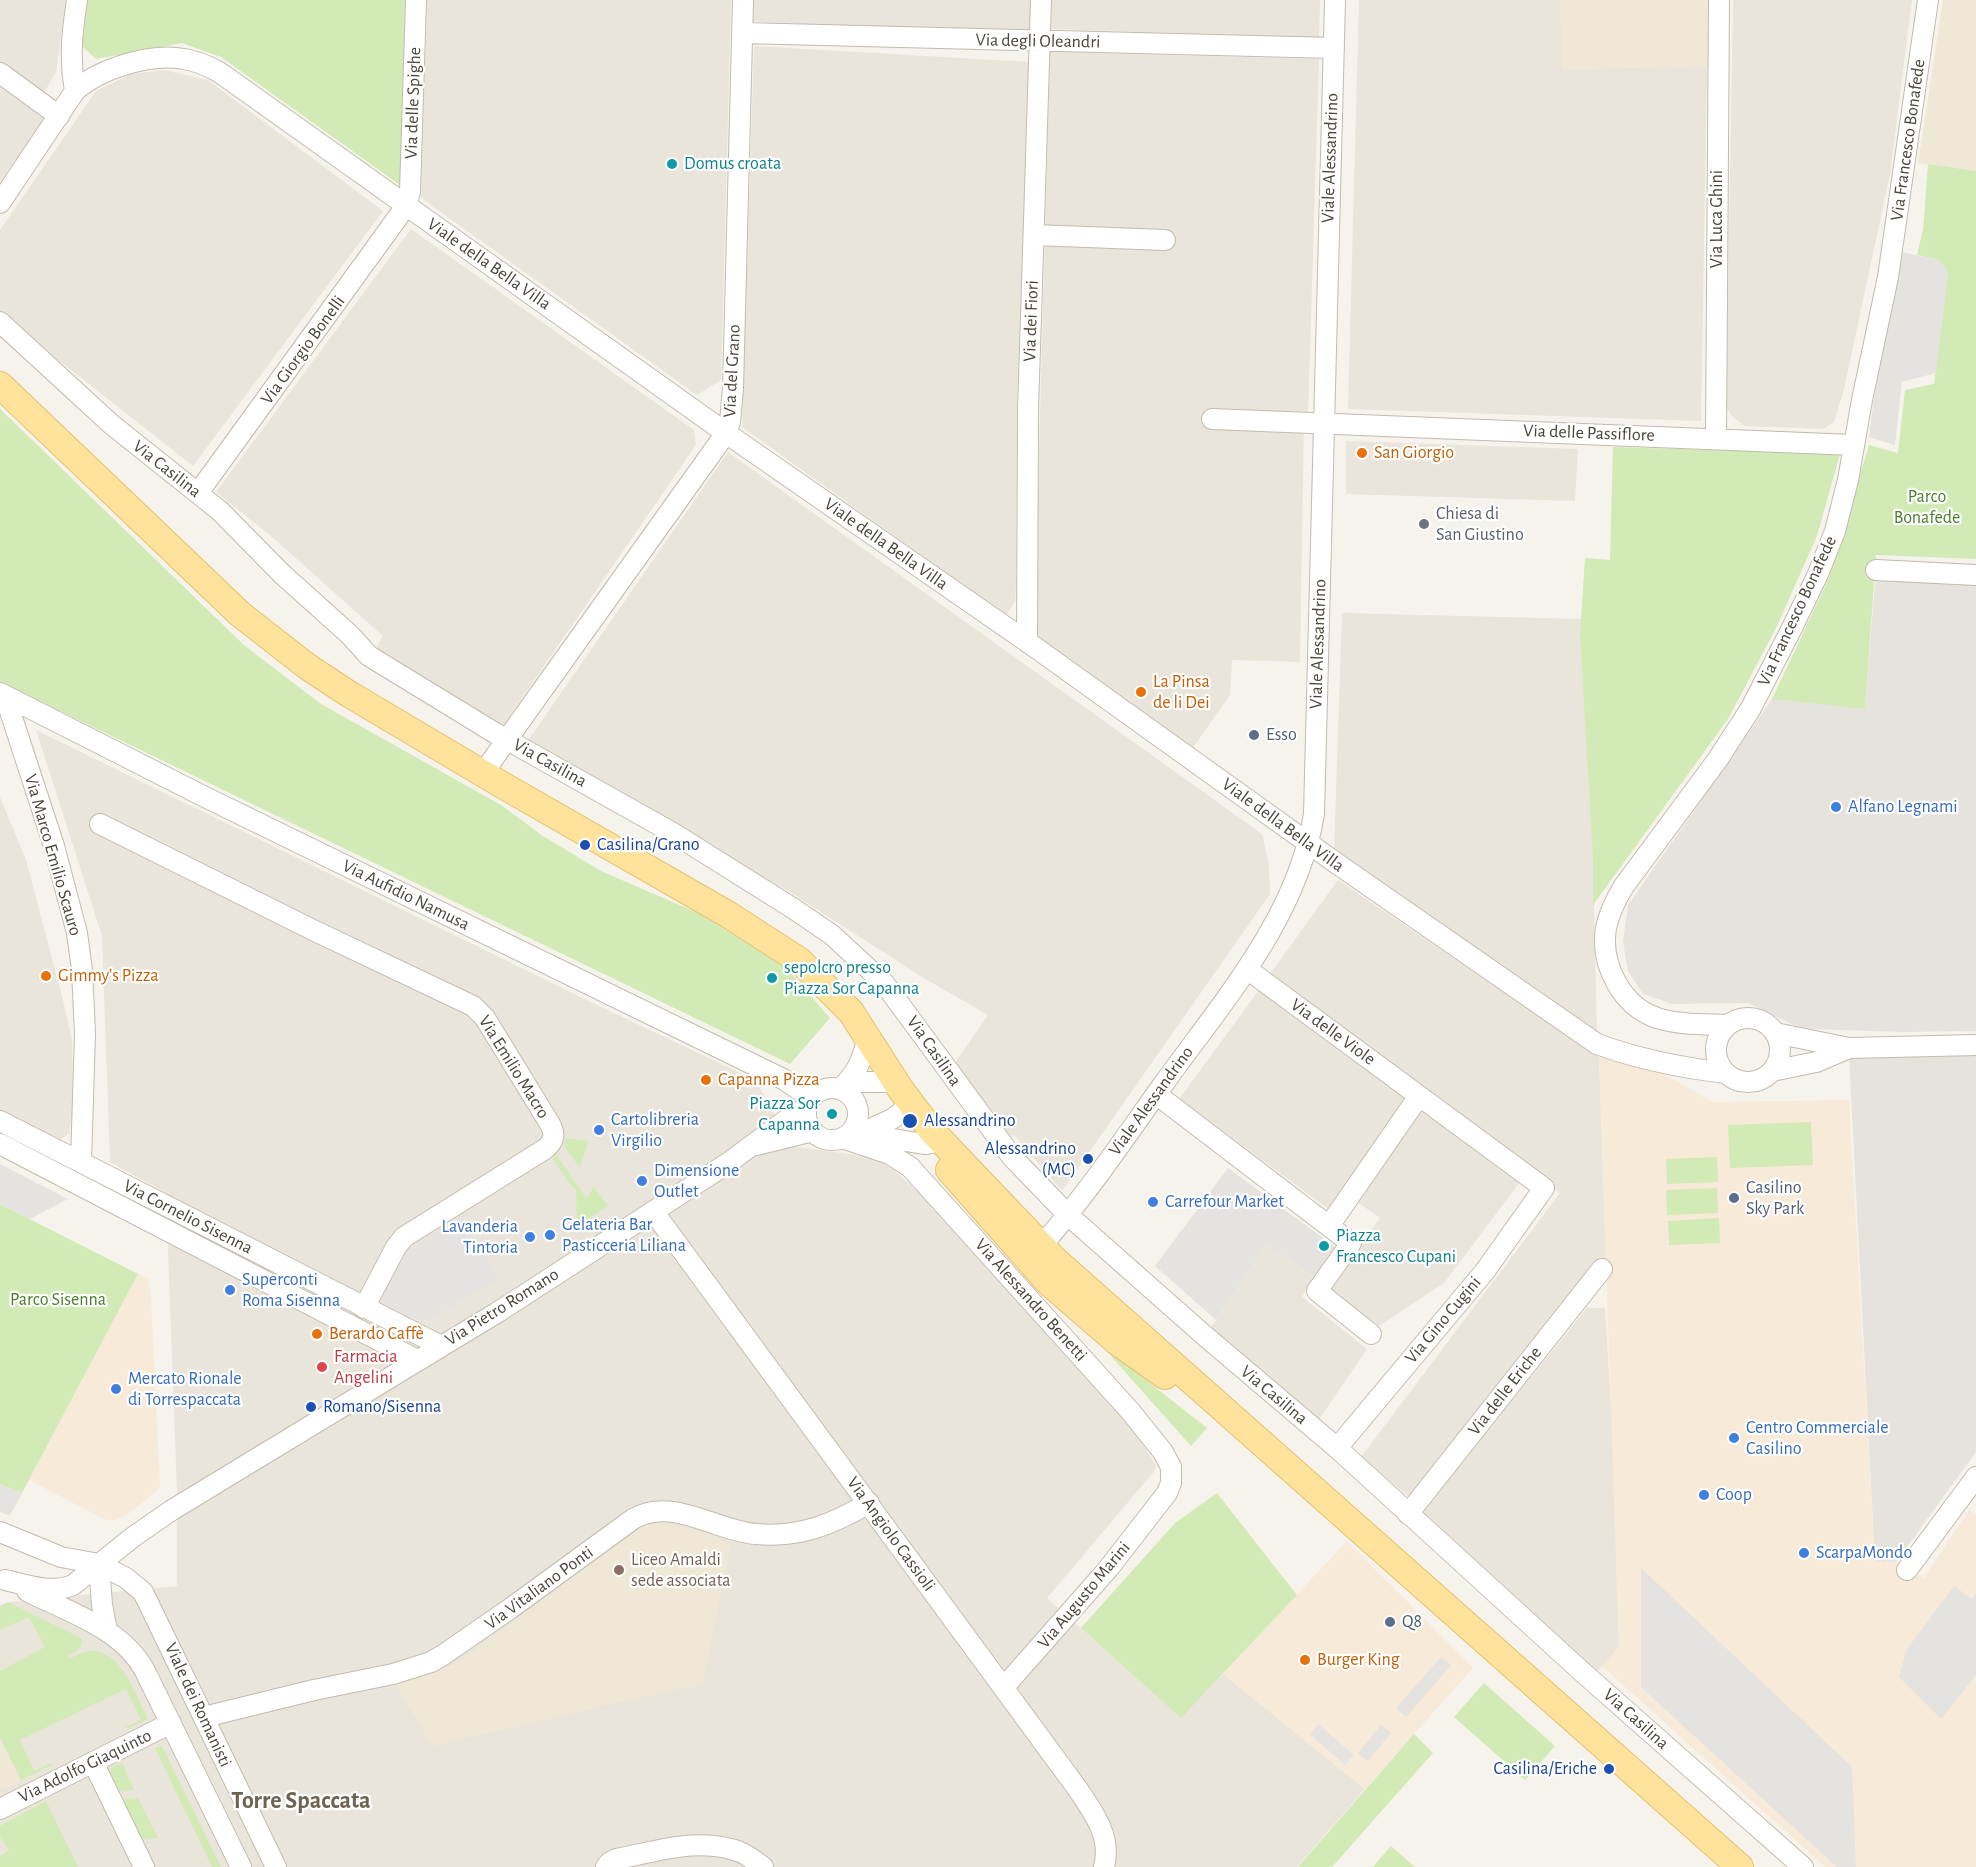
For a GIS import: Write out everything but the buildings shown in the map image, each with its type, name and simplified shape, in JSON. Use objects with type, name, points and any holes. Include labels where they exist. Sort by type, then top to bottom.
[{"type":"main road","points":[[0,385],[226,601],[308,667],[483,773],[721,910],[788,952],[812,971],[851,1012],[895,1082],[940,1139],[1041,1246],[1103,1304],[1237,1420],[1740,1867]]},
{"type":"main road","points":[[940,1139],[940,1154],[950,1172],[1048,1282],[1095,1324],[1147,1364],[1200,1400],[1237,1420]]},
{"type":"street","points":[[75,91],[70,45],[77,0]]},
{"type":"street","name":"Via delle Spighe","points":[[406,206],[410,192],[416,0]]},
{"type":"street","name":"Via del Grano","points":[[483,773],[726,433],[730,422],[733,388],[743,0]]},
{"type":"street","name":"Via dei Fiori","points":[[1027,642],[1028,410],[1041,0]]},
{"type":"street","name":"Viale Alessandrino","points":[[1041,1246],[1068,1215],[1247,969],[1284,909],[1309,843],[1314,814],[1335,0]]},
{"type":"street","name":"Via Luca Ghini","points":[[1716,439],[1719,0]]},
{"type":"street","name":"Via Francesco Bonafede","points":[[1727,1026],[1680,1023],[1657,1018],[1637,1008],[1617,985],[1606,957],[1605,930],[1611,908],[1624,886],[1718,759],[1751,708],[1781,653],[1818,574],[1835,531],[1843,503],[1890,263],[1928,0]]},
{"type":"street","name":"Via degli Oleandri","points":[[743,33],[1334,48]]},
{"type":"street","name":"Viale della Bella Villa","points":[[0,203],[75,91],[98,74],[145,60],[164,57],[195,61],[219,72],[726,433],[1597,1044],[1687,1067],[1726,1073],[1743,1082],[1753,1082],[1772,1071],[1816,1062],[1849,1048]]},
{"type":"street","points":[[0,73],[59,116]]},
{"type":"street","name":"Via Giorgio Bonelli","points":[[198,493],[406,206]]},
{"type":"street","points":[[1034,235],[1165,240]]},
{"type":"street","name":"Via Casilina","points":[[0,322],[111,424],[220,511],[282,574],[343,628],[369,656],[508,740],[673,833],[832,935],[884,983],[1012,1157],[1068,1215],[1337,1448],[1581,1670],[1803,1867]]},
{"type":"street","name":"Via delle Passiflore","points":[[1212,419],[1854,445]]},
{"type":"street","points":[[1876,570],[1976,575]]},
{"type":"street","name":"Via Aufidio Namusa","points":[[2,694],[783,1079],[809,1103]]},
{"type":"street","name":"Via Marco Emilio Scauro","points":[[2,694],[58,861],[74,915],[79,943],[85,1033],[81,1162]]},
{"type":"street","name":"Via Emilio Macro","points":[[100,824],[313,930],[474,1006],[485,1018],[550,1124],[554,1133],[545,1149],[401,1240],[364,1308]]},
{"type":"street","name":"Via delle Viole","points":[[1247,969],[1544,1188]]},
{"type":"street","name":"Viale della Bella Villa","points":[[1727,1026],[1736,1020],[1758,1019],[1768,1024],[1775,1033],[1849,1048],[1976,1045]]},
{"type":"street","points":[[1726,1073],[1720,1065],[1716,1048],[1722,1031],[1727,1026]]},
{"type":"street","points":[[1772,1071],[1778,1062],[1780,1052],[1775,1033]]},
{"type":"street","points":[[843,1085],[858,1067],[868,1038]]},
{"type":"street","points":[[895,1082],[843,1085],[824,1089],[809,1103],[807,1120],[813,1131],[827,1139],[851,1135],[892,1119],[911,1104]]},
{"type":"street","points":[[843,1085],[857,1108],[856,1124],[851,1135]]},
{"type":"street","points":[[1156,1095],[1351,1243],[1317,1291],[1371,1334]]},
{"type":"street","points":[[1329,1226],[1419,1096]]},
{"type":"street","name":"Via Pietro Romano","points":[[99,1564],[143,1529],[172,1510],[498,1312],[754,1145],[809,1103]]},
{"type":"street","name":"Via Cornelio Sisenna","points":[[0,1120],[441,1346]]},
{"type":"street","name":"Via Pietro Romano","points":[[754,1145],[813,1131]]},
{"type":"street","points":[[851,1135],[924,1144],[940,1139]]},
{"type":"street","name":"Via Alessandro Benetti","points":[[851,1135],[890,1154],[910,1167],[1131,1412],[1169,1461],[1171,1483],[1162,1501]]},
{"type":"street","name":"Via Cornelio Sisenna","points":[[0,1144],[417,1360]]},
{"type":"street","name":"Via Gino Cugini","points":[[1337,1448],[1485,1271],[1544,1188]]},
{"type":"street","name":"Via Angiolo Cassioli","points":[[653,1211],[1004,1687],[1098,1821],[1106,1842],[1104,1867]]},
{"type":"street","name":"Via delle Eriche","points":[[1408,1514],[1602,1269]]},
{"type":"street","points":[[1907,1570],[1976,1477]]},
{"type":"street","name":"Via Augusto Marini","points":[[1004,1687],[1108,1569],[1162,1501]]},
{"type":"street","name":"Via Vitaliano Ponti","points":[[204,1717],[314,1690],[393,1674],[431,1662],[511,1608],[633,1519],[645,1513],[657,1510],[670,1511],[738,1531],[771,1535],[817,1529],[836,1522],[869,1503]]},
{"type":"street","name":"Viale dei Romanisti","points":[[0,1532],[61,1557],[99,1564],[126,1578],[145,1594],[276,1867]]},
{"type":"street","points":[[99,1564],[102,1605],[107,1631]]},
{"type":"street","name":"Viale dei Romanisti","points":[[2,1581],[37,1587],[64,1588],[77,1583],[99,1564]]},
{"type":"street","name":"Viale dei Romanisti","points":[[2,1581],[107,1631],[127,1646],[139,1660],[241,1867]]},
{"type":"street","name":"Via Adolfo Giaquinto","points":[[0,1809],[171,1723]]},
{"type":"street","points":[[93,1762],[144,1867]]},
{"type":"street","points":[[606,1867],[616,1859],[686,1846],[707,1845],[740,1852],[763,1867]]},
{"type":"shaded area","points":[[0,0],[66,0],[56,72],[44,93],[0,64]]},
{"type":"shaded area","points":[[427,0],[731,0],[721,380],[697,395],[421,198]]},
{"type":"shaded area","points":[[752,0],[1031,0],[1030,29],[1021,34],[759,22],[751,20]]},
{"type":"shaded area","points":[[1052,0],[1320,0],[1319,38],[1051,29]]},
{"type":"shaded area","points":[[1359,0],[1560,0],[1563,69],[1707,66],[1701,421],[1348,409]]},
{"type":"shaded area","points":[[1560,0],[1718,0],[1718,66],[1562,69]]},
{"type":"shaded area","points":[[1733,0],[1912,0],[1890,174],[1844,389],[1834,422],[1823,429],[1745,426],[1726,408]]},
{"type":"shaded area","points":[[1943,0],[1976,0],[1976,171],[1918,163]]},
{"type":"shaded area","points":[[754,46],[1029,62],[1017,403],[1016,584],[1015,601],[1006,616],[742,427]]},
{"type":"shaded area","points":[[1050,52],[1319,59],[1308,415],[1304,415],[1300,662],[1232,660],[1230,695],[1192,749],[1034,636]]},
{"type":"shaded area","points":[[164,70],[208,80],[383,211],[193,466],[0,314],[0,230],[96,91],[131,74]]},
{"type":"shaded area","points":[[0,86],[42,117],[42,122],[0,182]]},
{"type":"shaded area","points":[[411,229],[694,430],[696,445],[500,730],[376,649],[383,636],[271,536],[216,492]]},
{"type":"shaded area","points":[[1901,252],[1938,260],[1948,271],[1936,373],[1902,382],[1895,445],[1869,437],[1880,350]]},
{"type":"shaded area","points":[[1346,441],[1578,449],[1575,501],[1346,494]]},
{"type":"shaded area","points":[[728,452],[1262,834],[1269,865],[1270,894],[1062,1191],[1014,1135],[1010,1140],[955,1063],[988,1015],[922,977],[793,894],[527,742]]},
{"type":"shaded area","name":"Alfano Legnami","points":[[1876,570],[1976,575],[1976,1031],[1903,1032],[1814,1029],[1796,1026],[1748,1003],[1673,1004],[1643,994],[1628,971],[1623,942],[1628,905],[1772,699],[1865,708]]},
{"type":"shaded area","points":[[1342,613],[1583,619],[1593,860],[1597,1035],[1334,853]]},
{"type":"shaded area","points":[[36,730],[755,1080],[793,1146],[874,1158],[894,1170],[928,1201],[1131,1423],[1157,1468],[1047,1598],[1181,1717],[1223,1674],[1365,1789],[1297,1867],[0,1867],[0,1605],[8,1602],[177,1586],[177,1494],[166,1193],[110,1162],[102,936]]},
{"type":"shaded area","points":[[0,797],[26,860],[72,1039],[73,1111],[69,1133],[56,1143],[0,1114]]},
{"type":"shaded area","points":[[1338,880],[1599,1057],[1606,1260],[1410,1498],[1361,1457],[1560,1193],[1270,974]]},
{"type":"shaded area","points":[[1259,990],[1520,1182],[1444,1283],[1379,1326],[1329,1289],[1380,1218],[1343,1192],[1330,1210],[1179,1099]]},
{"type":"shaded area","points":[[1976,1054],[1976,1452],[1896,1562],[1875,1561],[1849,1056]]},
{"type":"shaded area","points":[[1599,1057],[1646,1064],[1713,1102],[1849,1100],[1875,1561],[1896,1562],[1924,1578],[1969,1510],[1976,1514],[1976,1867],[1825,1867],[1602,1666],[1619,1647]]},
{"type":"shaded area","points":[[0,1164],[68,1199],[30,1219],[0,1204]]},
{"type":"shaded area","points":[[1228,1168],[1335,1247],[1314,1277],[1267,1244],[1216,1320],[1155,1266]]},
{"type":"shaded area","points":[[461,1217],[499,1279],[427,1321],[412,1318],[382,1302],[381,1299],[404,1252]]},
{"type":"shaded area","points":[[1267,1244],[1314,1277],[1302,1297],[1367,1349],[1316,1424],[1210,1329]]},
{"type":"shaded area","name":"Mercato Rionale di Torrespaccata","points":[[138,1274],[148,1278],[151,1297],[160,1488],[128,1514],[112,1521],[29,1480]]},
{"type":"shaded area","points":[[1587,1308],[1605,1308],[1612,1423],[1619,1647],[1597,1672],[1421,1513]]},
{"type":"shaded area","points":[[0,1484],[22,1493],[10,1516],[0,1512]]},
{"type":"shaded area","points":[[653,1523],[685,1527],[731,1544],[703,1683],[432,1746],[395,1683],[457,1663],[643,1526]]},
{"type":"shaded area","points":[[1347,1541],[1473,1668],[1365,1789],[1223,1674]]},
{"type":"shaded area","points":[[1641,1568],[1852,1767],[1856,1867],[1837,1867],[1641,1687]]},
{"type":"shaded area","points":[[1954,1586],[1972,1599],[1976,1593],[1976,1675],[1941,1719],[1899,1677],[1907,1649]]},
{"type":"shaded area","points":[[1441,1657],[1451,1665],[1406,1717],[1396,1708]]},
{"type":"shaded area","points":[[1318,1724],[1354,1755],[1345,1765],[1310,1734]]},
{"type":"shaded area","points":[[1381,1725],[1391,1733],[1368,1761],[1358,1753]]},
{"type":"shaded area","points":[[0,1739],[21,1780],[5,1789],[0,1788]]},
{"type":"green space","points":[[88,0],[405,0],[400,185],[221,57],[182,43],[96,59],[82,46]]},
{"type":"green space","name":"Parco Bonafede","points":[[1928,164],[1976,171],[1976,559],[1876,555],[1865,709],[1772,699],[1828,580],[1869,445],[1898,453],[1905,390],[1934,384],[1948,272],[1938,260],[1917,255],[1923,230]]},
{"type":"green space","points":[[0,409],[245,646],[321,704],[501,805],[543,836],[601,871],[698,913],[784,965],[830,1018],[790,1064],[0,682]]},
{"type":"green space","points":[[1613,447],[1840,454],[1817,536],[1776,628],[1728,719],[1593,905],[1593,860],[1580,634],[1585,558],[1610,560]]},
{"type":"green space","points":[[1811,1122],[1813,1165],[1730,1168],[1728,1125]]},
{"type":"green space","points":[[566,1138],[588,1141],[580,1168],[564,1146]]},
{"type":"green space","points":[[555,1153],[586,1198],[594,1187],[608,1206],[577,1226],[576,1189],[553,1159]]},
{"type":"green space","points":[[1717,1157],[1718,1182],[1667,1184],[1666,1159]]},
{"type":"green space","points":[[1717,1188],[1718,1213],[1667,1215],[1666,1190]]},
{"type":"green space","name":"Parco Sisenna","points":[[0,1204],[138,1274],[22,1493],[0,1484]]},
{"type":"green space","points":[[1719,1218],[1720,1243],[1669,1245],[1668,1221]]},
{"type":"green space","points":[[1109,1354],[1123,1362],[1207,1428],[1191,1446]]},
{"type":"green space","points":[[1217,1493],[1297,1595],[1181,1718],[1081,1628],[1175,1523]]},
{"type":"green space","points":[[8,1602],[81,1638],[82,1645],[67,1656],[69,1659],[90,1651],[101,1652],[110,1657],[126,1676],[148,1719],[127,1729],[126,1727],[141,1720],[126,1689],[20,1740],[34,1771],[51,1763],[52,1765],[21,1780],[0,1738],[0,1671],[45,1647],[29,1617],[0,1630],[0,1607]]},
{"type":"green space","points":[[1484,1683],[1555,1746],[1525,1780],[1454,1717]]},
{"type":"green space","points":[[1414,1734],[1433,1753],[1332,1867],[1298,1867]]},
{"type":"green space","points":[[161,1746],[221,1867],[212,1867],[155,1748]]},
{"type":"green space","points":[[122,1763],[134,1790],[117,1791],[109,1775],[110,1769]]},
{"type":"green space","points":[[138,1798],[158,1838],[142,1839],[122,1799]]},
{"type":"green space","points":[[46,1801],[78,1867],[0,1867],[0,1856],[9,1850],[0,1837],[0,1826]]},
{"type":"green space","points":[[1391,1846],[1415,1867],[1373,1867]]},
{"type":"place","name":"Domus croata","points":[[672,164]]},
{"type":"place","name":"San Giorgio","points":[[1362,453]]},
{"type":"place","name":"Chiesa di San Giustino","points":[[1424,524]]},
{"type":"place","name":"La Pinsa de li Dei","points":[[1141,692]]},
{"type":"place","name":"Esso","points":[[1254,735]]},
{"type":"place","name":"Alfano Legnami","points":[[1836,807]]},
{"type":"place","name":"Casilina/Grano","points":[[585,845]]},
{"type":"place","name":"Gimmy’s Pizza","points":[[46,976]]},
{"type":"place","name":"sepolcro presso Piazza Sor Capanna","points":[[772,978]]},
{"type":"place","name":"Capanna Pizza","points":[[706,1080]]},
{"type":"place","name":"Piazza Sor Capanna","points":[[832,1114]]},
{"type":"place","name":"Alessandrino","points":[[910,1121]]},
{"type":"place","name":"Cartolibreria Virgilio","points":[[599,1130]]},
{"type":"place","name":"Alessandrino (MC)","points":[[1088,1159]]},
{"type":"place","name":"Dimensione Outlet","points":[[642,1181]]},
{"type":"place","name":"Casilino Sky Park","points":[[1734,1198]]},
{"type":"place","name":"Carrefour Market","points":[[1153,1202]]},
{"type":"place","name":"Gelateria Bar Pasticceria Liliana","points":[[550,1235]]},
{"type":"place","name":"Lavanderia Tintoria","points":[[530,1237]]},
{"type":"place","name":"Piazza Francesco Cupani","points":[[1324,1246]]},
{"type":"place","name":"Superconti Roma Sisenna","points":[[230,1290]]},
{"type":"place","name":"Berardo Caffè","points":[[317,1334]]},
{"type":"place","name":"Farmacia Angelini","points":[[322,1367]]},
{"type":"place","name":"Mercato Rionale di Torrespaccata","points":[[116,1389]]},
{"type":"place","name":"Romano/Sisenna","points":[[311,1407]]},
{"type":"place","name":"Centro Commerciale Casilino","points":[[1734,1438]]},
{"type":"place","name":"Coop","points":[[1704,1495]]},
{"type":"place","name":"ScarpaMondo","points":[[1804,1553]]},
{"type":"place","name":"Liceo Amaldi sede associata","points":[[619,1570]]},
{"type":"place","name":"Q8","points":[[1390,1622]]},
{"type":"place","name":"Burger King","points":[[1305,1660]]},
{"type":"place","name":"Casilina/Eriche","points":[[1609,1769]]},
{"type":"district","name":"Torre Spaccata","points":[[301,1801]]}]
